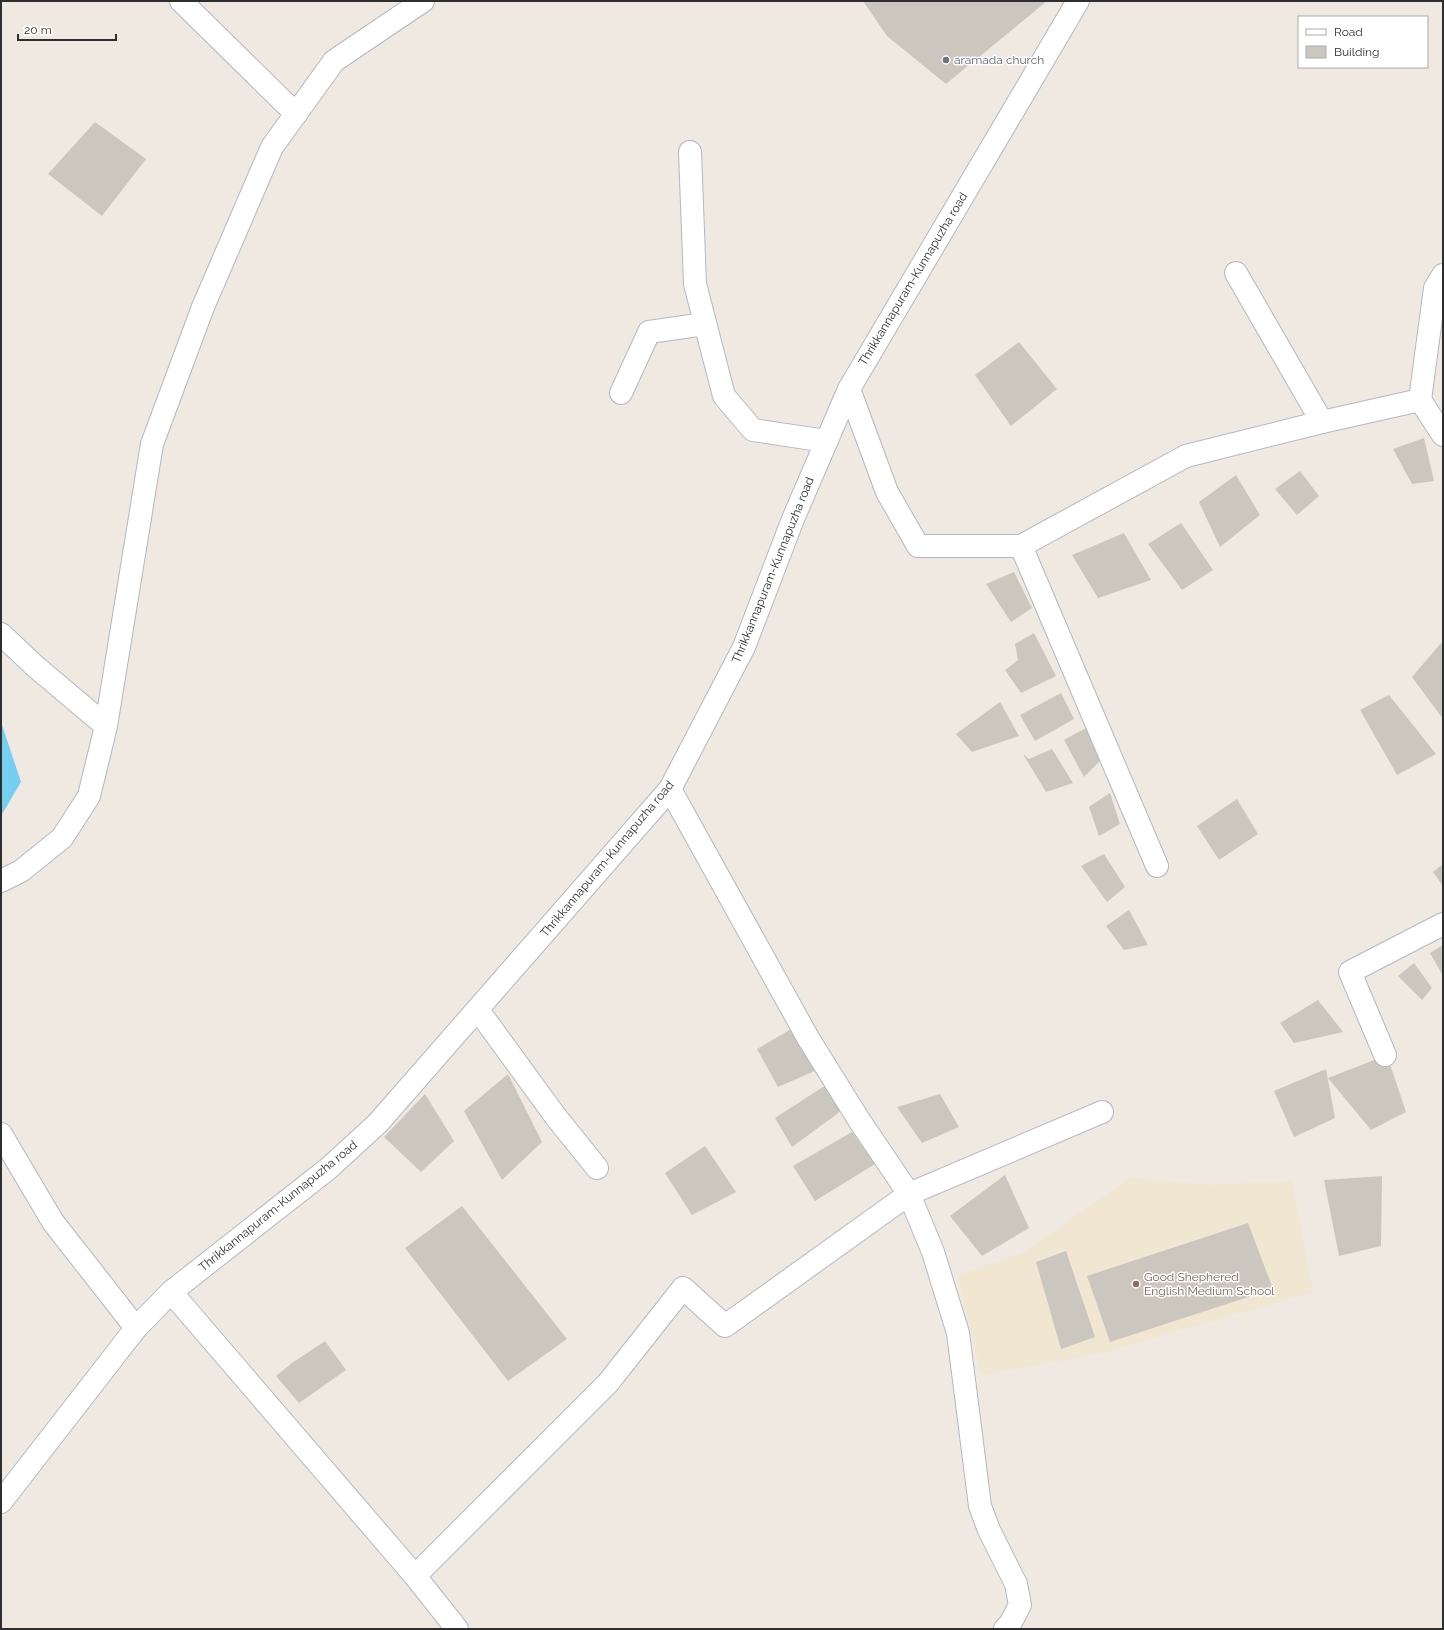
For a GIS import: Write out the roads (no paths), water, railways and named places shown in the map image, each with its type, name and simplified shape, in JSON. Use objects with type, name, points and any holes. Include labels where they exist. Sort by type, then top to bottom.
[{"type":"street","points":[[181,1],[296,114]]},
{"type":"street","points":[[1,881],[21,871],[62,838],[89,796],[106,726],[152,444],[203,307],[268,154],[334,61],[423,1]]},
{"type":"street","name":"Thrikkannapuram-Kunnapuzha road","points":[[1,1502],[136,1328],[171,1292],[330,1168],[378,1123],[670,789],[744,647],[792,519],[849,389],[1078,1]]},
{"type":"street","points":[[690,152],[695,284],[724,396],[753,430],[826,441]]},
{"type":"street","points":[[1236,273],[1322,422]]},
{"type":"street","points":[[1443,275],[1435,288],[1420,400],[1443,435]]},
{"type":"street","points":[[621,393],[649,332],[705,324]]},
{"type":"street","points":[[849,389],[886,492],[918,546],[1021,546],[1186,456],[1322,422],[1420,400]]},
{"type":"street","points":[[1021,546],[1157,866]]},
{"type":"street","points":[[1,634],[36,667],[106,726]]},
{"type":"street","points":[[670,789],[808,1038],[859,1120],[909,1194],[933,1252],[958,1333],[980,1506],[989,1530],[1016,1584],[1020,1606],[1010,1624],[1005,1629]]},
{"type":"street","points":[[1384,1055],[1350,972],[1443,924]]},
{"type":"street","points":[[478,1010],[556,1117],[597,1168]]},
{"type":"street","points":[[415,1576],[608,1383],[683,1288],[725,1326],[909,1194],[1102,1112]]},
{"type":"street","points":[[1,1134],[53,1222],[136,1328]]},
{"type":"street","points":[[171,1292],[415,1576],[457,1629]]},
{"type":"water","points":[[1,722],[21,782],[1,816]]},
{"type":"place","name":"aramada church","points":[[946,60]]},
{"type":"place","name":"Good Shephered English Medium School","points":[[1136,1284]]}]
